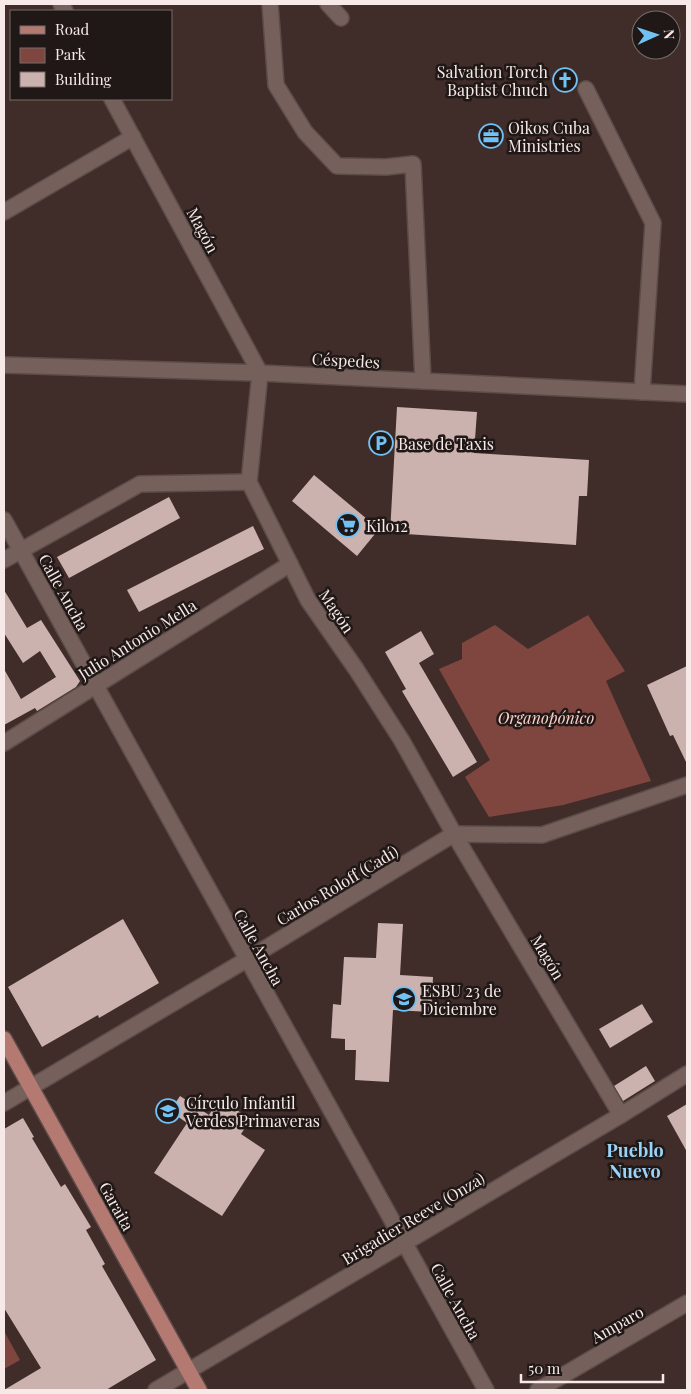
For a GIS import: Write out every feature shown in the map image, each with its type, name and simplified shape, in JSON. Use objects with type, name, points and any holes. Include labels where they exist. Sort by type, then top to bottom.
[{"type":"main road","name":"Garaita","points":[[4,1040],[200,1390]]},
{"type":"street","points":[[270,4],[276,85],[306,132],[337,166],[386,167],[413,164],[423,381]]},
{"type":"street","points":[[328,4],[341,18]]},
{"type":"street","points":[[586,89],[653,223],[642,392]]},
{"type":"street","name":"Magón","points":[[113,100],[260,373]]},
{"type":"street","points":[[4,212],[133,137]]},
{"type":"street","name":"Céspedes","points":[[4,365],[260,373],[687,394]]},
{"type":"street","points":[[4,560],[140,484],[249,482],[260,373]]},
{"type":"street","name":"Magón","points":[[249,482],[308,600],[356,669],[402,741],[454,834],[621,1115]]},
{"type":"street","name":"Calle Ancha","points":[[4,520],[246,960],[486,1390]]},
{"type":"street","name":"Julio Antonio Mella","points":[[4,743],[290,564]]},
{"type":"street","points":[[454,834],[542,835],[687,785]]},
{"type":"street","name":"Carlos Roloff (Cadí)","points":[[4,1103],[454,834]]},
{"type":"street","name":"Brigadier Reeve (Onza)","points":[[156,1390],[687,1074]]},
{"type":"street","name":"Amparo","points":[[538,1390],[687,1303]]},
{"type":"green space","name":"Organopónico","points":[[588,615],[625,671],[606,681],[651,781],[563,805],[489,817],[465,777],[490,760],[439,669],[462,659],[462,643],[495,625],[528,649]]},
{"type":"green space","points":[[4,1331],[20,1360],[4,1369]]},
{"type":"building","points":[[397,407],[477,412],[474,453],[589,460],[587,496],[579,496],[576,545],[390,533]]},
{"type":"building","points":[[314,475],[379,529],[357,556],[292,501]]},
{"type":"building","points":[[169,497],[180,518],[69,578],[57,557]]},
{"type":"building","points":[[253,526],[264,549],[139,612],[127,590]]},
{"type":"building","points":[[4,590],[27,628],[41,620],[80,681],[76,687],[37,711],[35,708],[4,725],[4,669],[21,699],[56,677],[40,651],[23,663],[4,633]]},
{"type":"building","points":[[421,631],[434,654],[419,663],[477,762],[453,777],[402,691],[406,689],[385,652]]},
{"type":"building","points":[[687,666],[687,764],[673,735],[670,736],[647,685]]},
{"type":"building","points":[[123,919],[159,983],[99,1018],[98,1015],[42,1047],[8,987]]},
{"type":"building","points":[[378,923],[403,924],[400,975],[433,977],[431,1012],[393,1010],[389,1082],[355,1080],[356,1050],[345,1050],[345,1039],[331,1038],[333,1004],[341,1005],[344,957],[376,958]]},
{"type":"building","points":[[642,1004],[653,1022],[610,1048],[599,1029]]},
{"type":"building","points":[[646,1066],[655,1081],[623,1101],[614,1086]]},
{"type":"building","points":[[180,1096],[209,1115],[219,1099],[251,1119],[241,1134],[265,1150],[222,1216],[154,1173],[187,1123],[170,1111]]},
{"type":"building","points":[[687,1104],[687,1152],[667,1116]]},
{"type":"building","points":[[23,1118],[34,1137],[32,1138],[61,1187],[65,1184],[91,1227],[86,1230],[105,1264],[102,1266],[156,1360],[106,1390],[4,1390],[41,1368],[4,1308],[4,1129]]},
{"type":"place","name":"Salvation Torch Baptist Chuch","points":[[565,80]]},
{"type":"place","name":"Oikos Cuba Ministries","points":[[491,136]]},
{"type":"place","name":"Base de Taxis","points":[[381,443]]},
{"type":"place","name":"Kilo12","points":[[348,525]]},
{"type":"place","name":"ESBU 23 de Diciembre","points":[[404,999]]},
{"type":"place","name":"Círculo Infantil Verdes Primaveras","points":[[168,1111]]},
{"type":"district","name":"Pueblo Nuevo","points":[[635,1160]]}]
